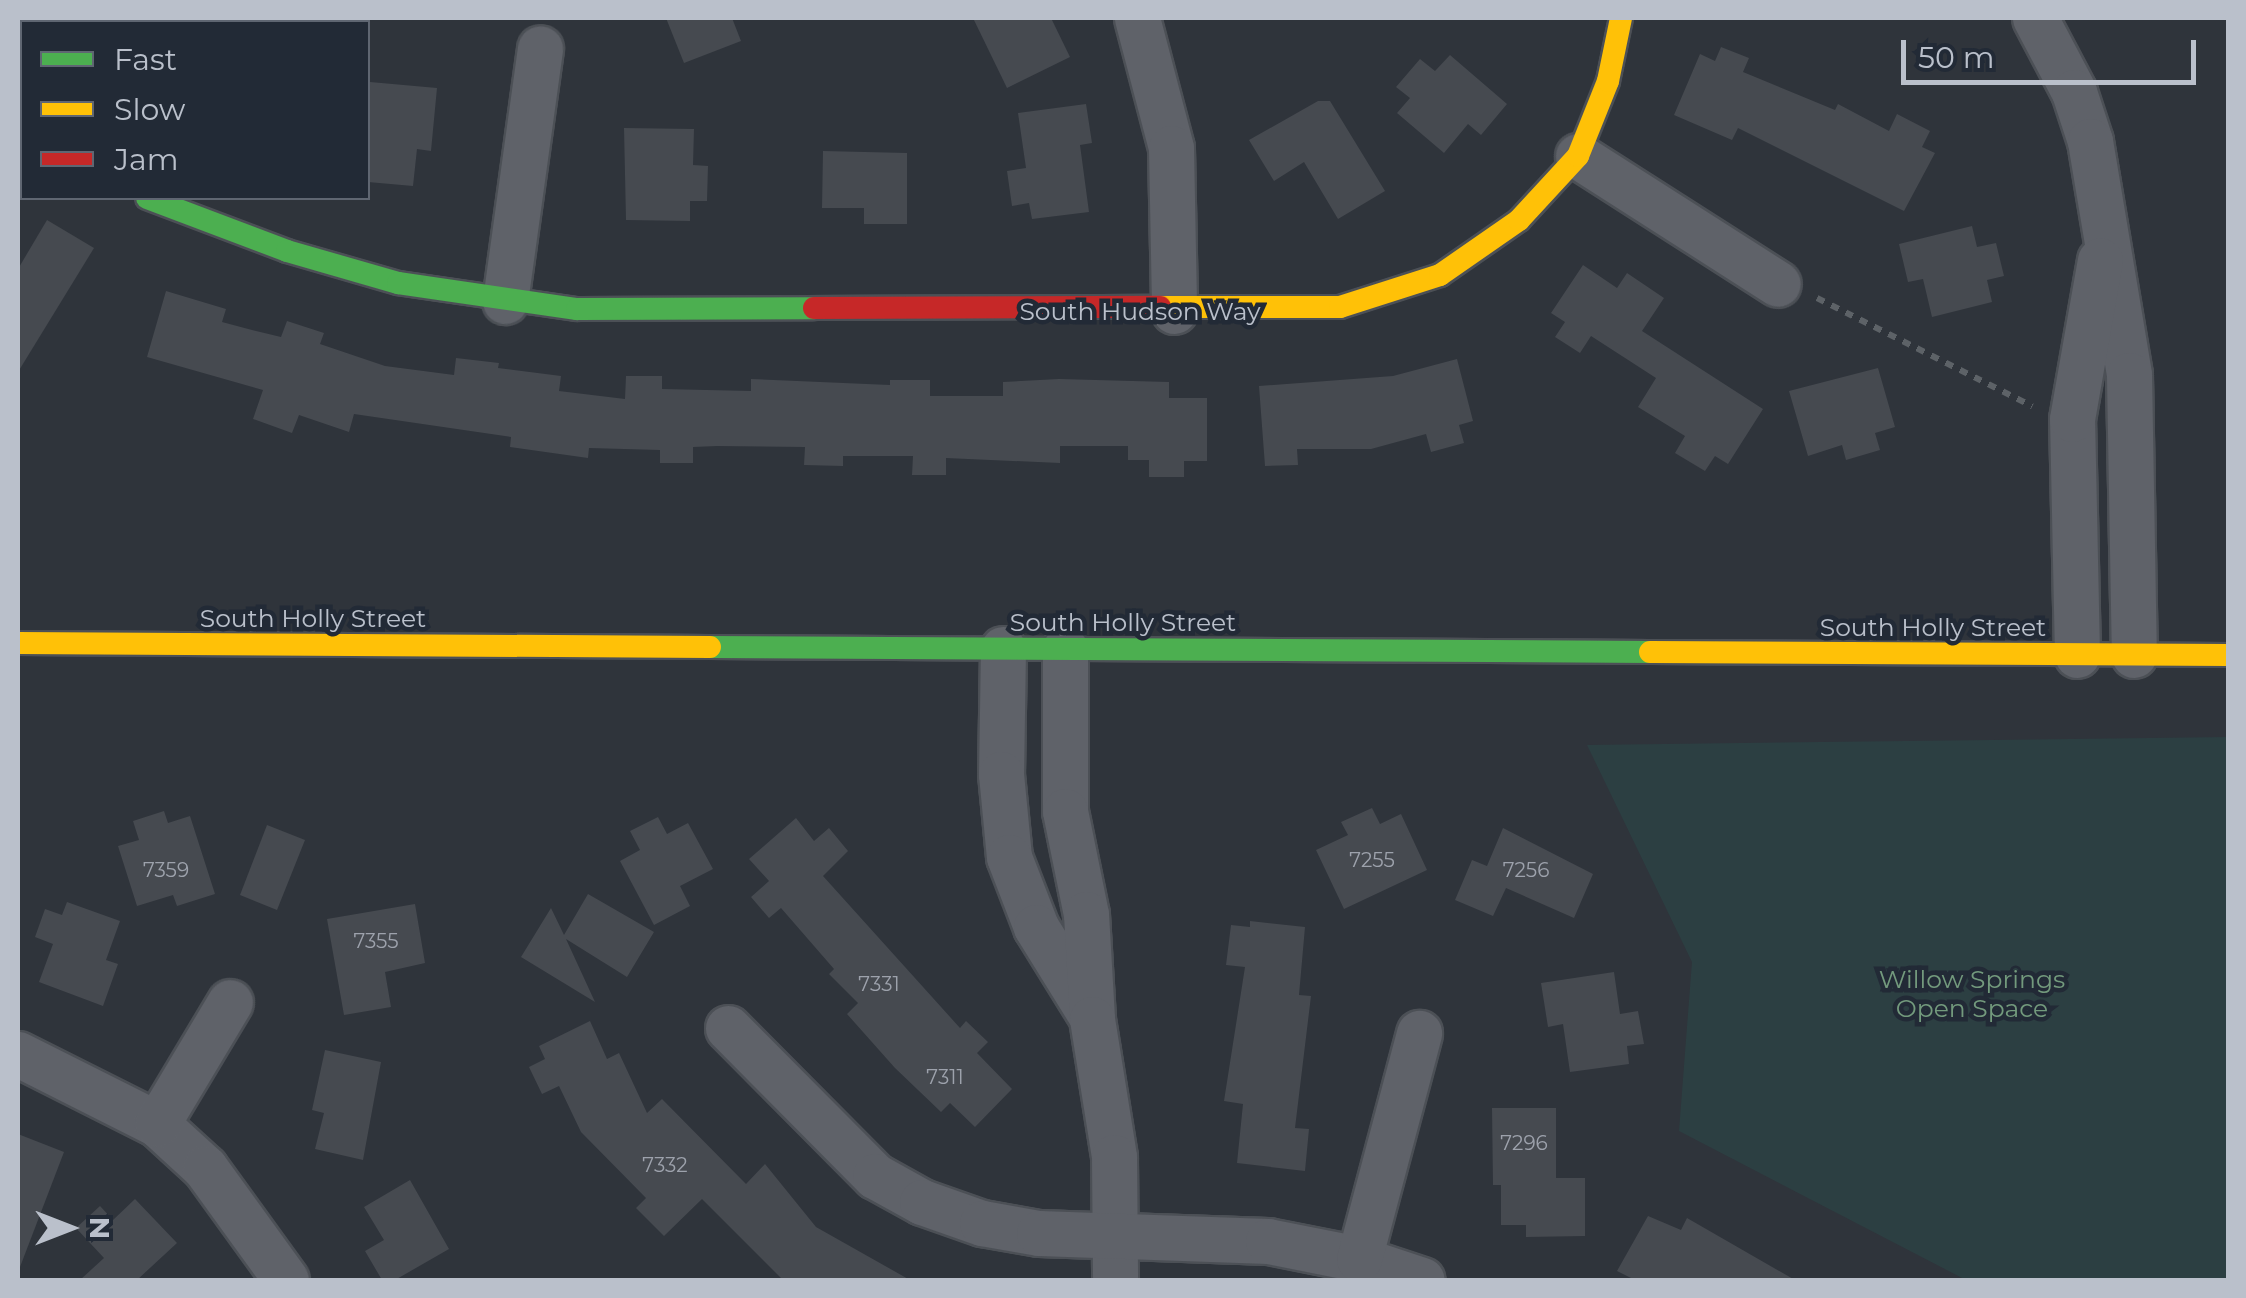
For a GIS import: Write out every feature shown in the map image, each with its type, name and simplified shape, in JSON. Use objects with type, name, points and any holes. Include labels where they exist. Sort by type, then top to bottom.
[{"type":"main road","name":"South Hudson Way","points":[[152,200],[287,252],[398,283],[506,302],[626,311],[1174,311],[1340,306],[1440,275],[1520,220],[1578,156],[1608,80],[1621,18]]},
{"type":"main road","name":"South Holly Street","points":[[18,644],[2228,656]]},
{"type":"street","points":[[1137,18],[1170,148],[1174,311]]},
{"type":"street","points":[[2036,18],[2085,125],[2132,403],[2134,655]]},
{"type":"street","points":[[506,302],[540,48]]},
{"type":"street","points":[[1578,156],[1778,284]]},
{"type":"street","points":[[2077,655],[2072,419],[2104,238]]},
{"type":"street","points":[[1003,649],[1001,774],[1009,856],[1036,927],[1092,1019]]},
{"type":"street","points":[[1065,649],[1065,810],[1086,914],[1092,1019],[1106,1085],[1117,1231],[1115,1280]]},
{"type":"street","points":[[157,1124],[230,1002]]},
{"type":"street","points":[[728,1028],[874,1176],[922,1202],[1038,1233],[1117,1231],[1268,1241],[1359,1258],[1422,1280]]},
{"type":"street","points":[[1359,1258],[1420,1033]]},
{"type":"street","points":[[18,1054],[157,1124],[205,1168],[286,1280]]},
{"type":"path","points":[[1778,284],[1841,306],[2032,404],[2032,423]]},
{"type":"green space","name":"Willow Springs Open Space","points":[[2228,737],[2228,1280],[1966,1280],[1679,1131],[1692,962],[1587,745]]},
{"type":"building","points":[[666,18],[732,18],[741,41],[684,63]]},
{"type":"building","points":[[973,18],[1051,18],[1070,57],[1007,88]]},
{"type":"building","points":[[1721,47],[1749,58],[1743,72],[1835,110],[1838,104],[1889,131],[1897,114],[1930,131],[1922,147],[1935,153],[1904,211],[1738,128],[1732,140],[1674,115],[1700,54],[1715,61]]},
{"type":"building","points":[[1450,55],[1507,104],[1481,135],[1468,124],[1444,153],[1397,113],[1410,98],[1396,87],[1420,59],[1435,71]]},
{"type":"building","points":[[370,82],[437,88],[431,151],[417,149],[413,186],[370,182]]},
{"type":"building","points":[[1318,101],[1330,101],[1385,191],[1338,219],[1304,162],[1274,181],[1249,140]]},
{"type":"building","points":[[1086,104],[1092,143],[1080,145],[1089,212],[1032,219],[1029,203],[1012,206],[1007,171],[1026,168],[1018,113]]},
{"type":"building","points":[[624,128],[694,129],[693,165],[708,166],[707,201],[690,201],[690,221],[626,220]]},
{"type":"building","points":[[823,151],[907,153],[907,224],[864,224],[864,208],[822,208]]},
{"type":"building","points":[[47,220],[94,248],[18,372],[18,269]]},
{"type":"building","points":[[1972,226],[1977,247],[1996,243],[2004,276],[1987,280],[1992,302],[1932,317],[1923,279],[1908,282],[1899,244]]},
{"type":"building","points":[[1583,265],[1617,288],[1627,273],[1664,298],[1642,331],[1763,409],[1728,464],[1715,456],[1705,471],[1675,453],[1685,436],[1638,407],[1656,378],[1591,336],[1580,353],[1555,337],[1565,322],[1551,313]]},
{"type":"building","points":[[166,291],[226,309],[222,322],[252,330],[281,337],[287,321],[324,333],[320,344],[385,366],[454,375],[456,358],[499,363],[498,368],[561,376],[559,391],[625,399],[626,376],[662,376],[662,389],[751,391],[751,379],[890,385],[890,380],[930,380],[930,396],[1003,396],[1003,382],[1169,382],[1169,398],[1207,398],[1207,461],[1184,461],[1184,477],[1149,477],[1149,460],[1128,460],[1128,446],[1060,446],[1060,463],[946,458],[946,475],[912,475],[913,456],[843,456],[843,466],[804,465],[805,447],[717,446],[693,447],[693,463],[660,463],[660,450],[589,448],[588,458],[510,447],[511,437],[354,414],[349,432],[299,415],[292,433],[253,419],[263,390],[147,357]]},
{"type":"building","points":[[1457,359],[1473,421],[1459,425],[1464,443],[1431,452],[1426,434],[1371,449],[1297,449],[1298,465],[1265,466],[1259,386],[1393,376]]},
{"type":"building","points":[[1878,368],[1895,427],[1875,433],[1880,450],[1846,460],[1842,445],[1808,456],[1789,391]]},
{"type":"building","points":[[1372,808],[1380,824],[1401,814],[1427,870],[1344,909],[1316,850],[1348,835],[1341,822]]},
{"type":"building","points":[[164,811],[168,823],[190,816],[215,894],[177,906],[173,895],[137,906],[118,846],[139,840],[133,821]]},
{"type":"building","points":[[658,817],[667,834],[688,823],[713,869],[680,886],[690,906],[654,925],[620,861],[640,850],[630,831]]},
{"type":"building","points":[[796,818],[814,841],[829,828],[848,851],[823,876],[960,1028],[966,1021],[988,1042],[977,1053],[1012,1089],[975,1127],[950,1103],[941,1112],[895,1068],[847,1014],[858,1003],[829,974],[834,969],[781,908],[769,918],[751,897],[769,881],[749,859]]},
{"type":"building","points":[[267,825],[305,840],[277,910],[240,895]]},
{"type":"building","points":[[1503,828],[1593,874],[1574,918],[1506,888],[1493,916],[1455,900],[1472,860],[1487,866]]},
{"type":"building","points":[[588,894],[654,932],[627,977],[566,939],[595,1002],[521,957],[551,908],[564,935]]},
{"type":"building","points":[[67,902],[120,921],[106,960],[118,964],[103,1006],[39,982],[53,944],[35,937],[45,909],[62,915]]},
{"type":"building","points":[[415,904],[425,963],[385,972],[391,1007],[344,1015],[327,919]]},
{"type":"building","points":[[1250,921],[1305,927],[1299,995],[1311,996],[1295,1128],[1309,1129],[1305,1171],[1237,1163],[1243,1104],[1224,1101],[1245,967],[1226,965],[1231,925],[1250,927]]},
{"type":"building","points":[[1614,972],[1620,1014],[1638,1011],[1644,1044],[1627,1046],[1629,1064],[1570,1072],[1563,1024],[1548,1027],[1541,983]]},
{"type":"building","points":[[590,1021],[607,1059],[619,1053],[647,1113],[662,1099],[746,1184],[765,1164],[816,1227],[910,1280],[783,1280],[702,1199],[664,1236],[636,1208],[646,1198],[581,1132],[559,1086],[542,1094],[529,1067],[545,1059],[539,1046]]},
{"type":"building","points":[[325,1050],[381,1062],[363,1160],[315,1149],[324,1113],[312,1110]]},
{"type":"building","points":[[1492,1108],[1556,1108],[1556,1178],[1585,1178],[1585,1236],[1526,1237],[1526,1225],[1501,1225],[1501,1185],[1493,1185]]},
{"type":"building","points":[[18,1134],[64,1152],[20,1267],[18,1266]]},
{"type":"building","points":[[410,1180],[449,1249],[395,1280],[382,1280],[365,1251],[384,1240],[364,1207]]},
{"type":"building","points":[[135,1199],[177,1243],[137,1280],[80,1280],[104,1258],[76,1228],[100,1206],[113,1220]]},
{"type":"building","points":[[1648,1216],[1681,1230],[1687,1218],[1795,1280],[1635,1280],[1617,1271]]},
{"type":"traffic: fast","points":[[152,200],[287,251],[398,283],[577,309],[814,308]]},
{"type":"traffic: fast","points":[[710,647],[1650,652]]},
{"type":"traffic: slow","points":[[1160,307],[1340,307],[1440,275],[1519,220],[1578,156],[1608,81],[1621,18]]},
{"type":"traffic: slow","points":[[18,643],[710,647]]},
{"type":"traffic: slow","points":[[1650,652],[2228,655]]},
{"type":"traffic: jam","points":[[814,308],[1160,307]]}]
